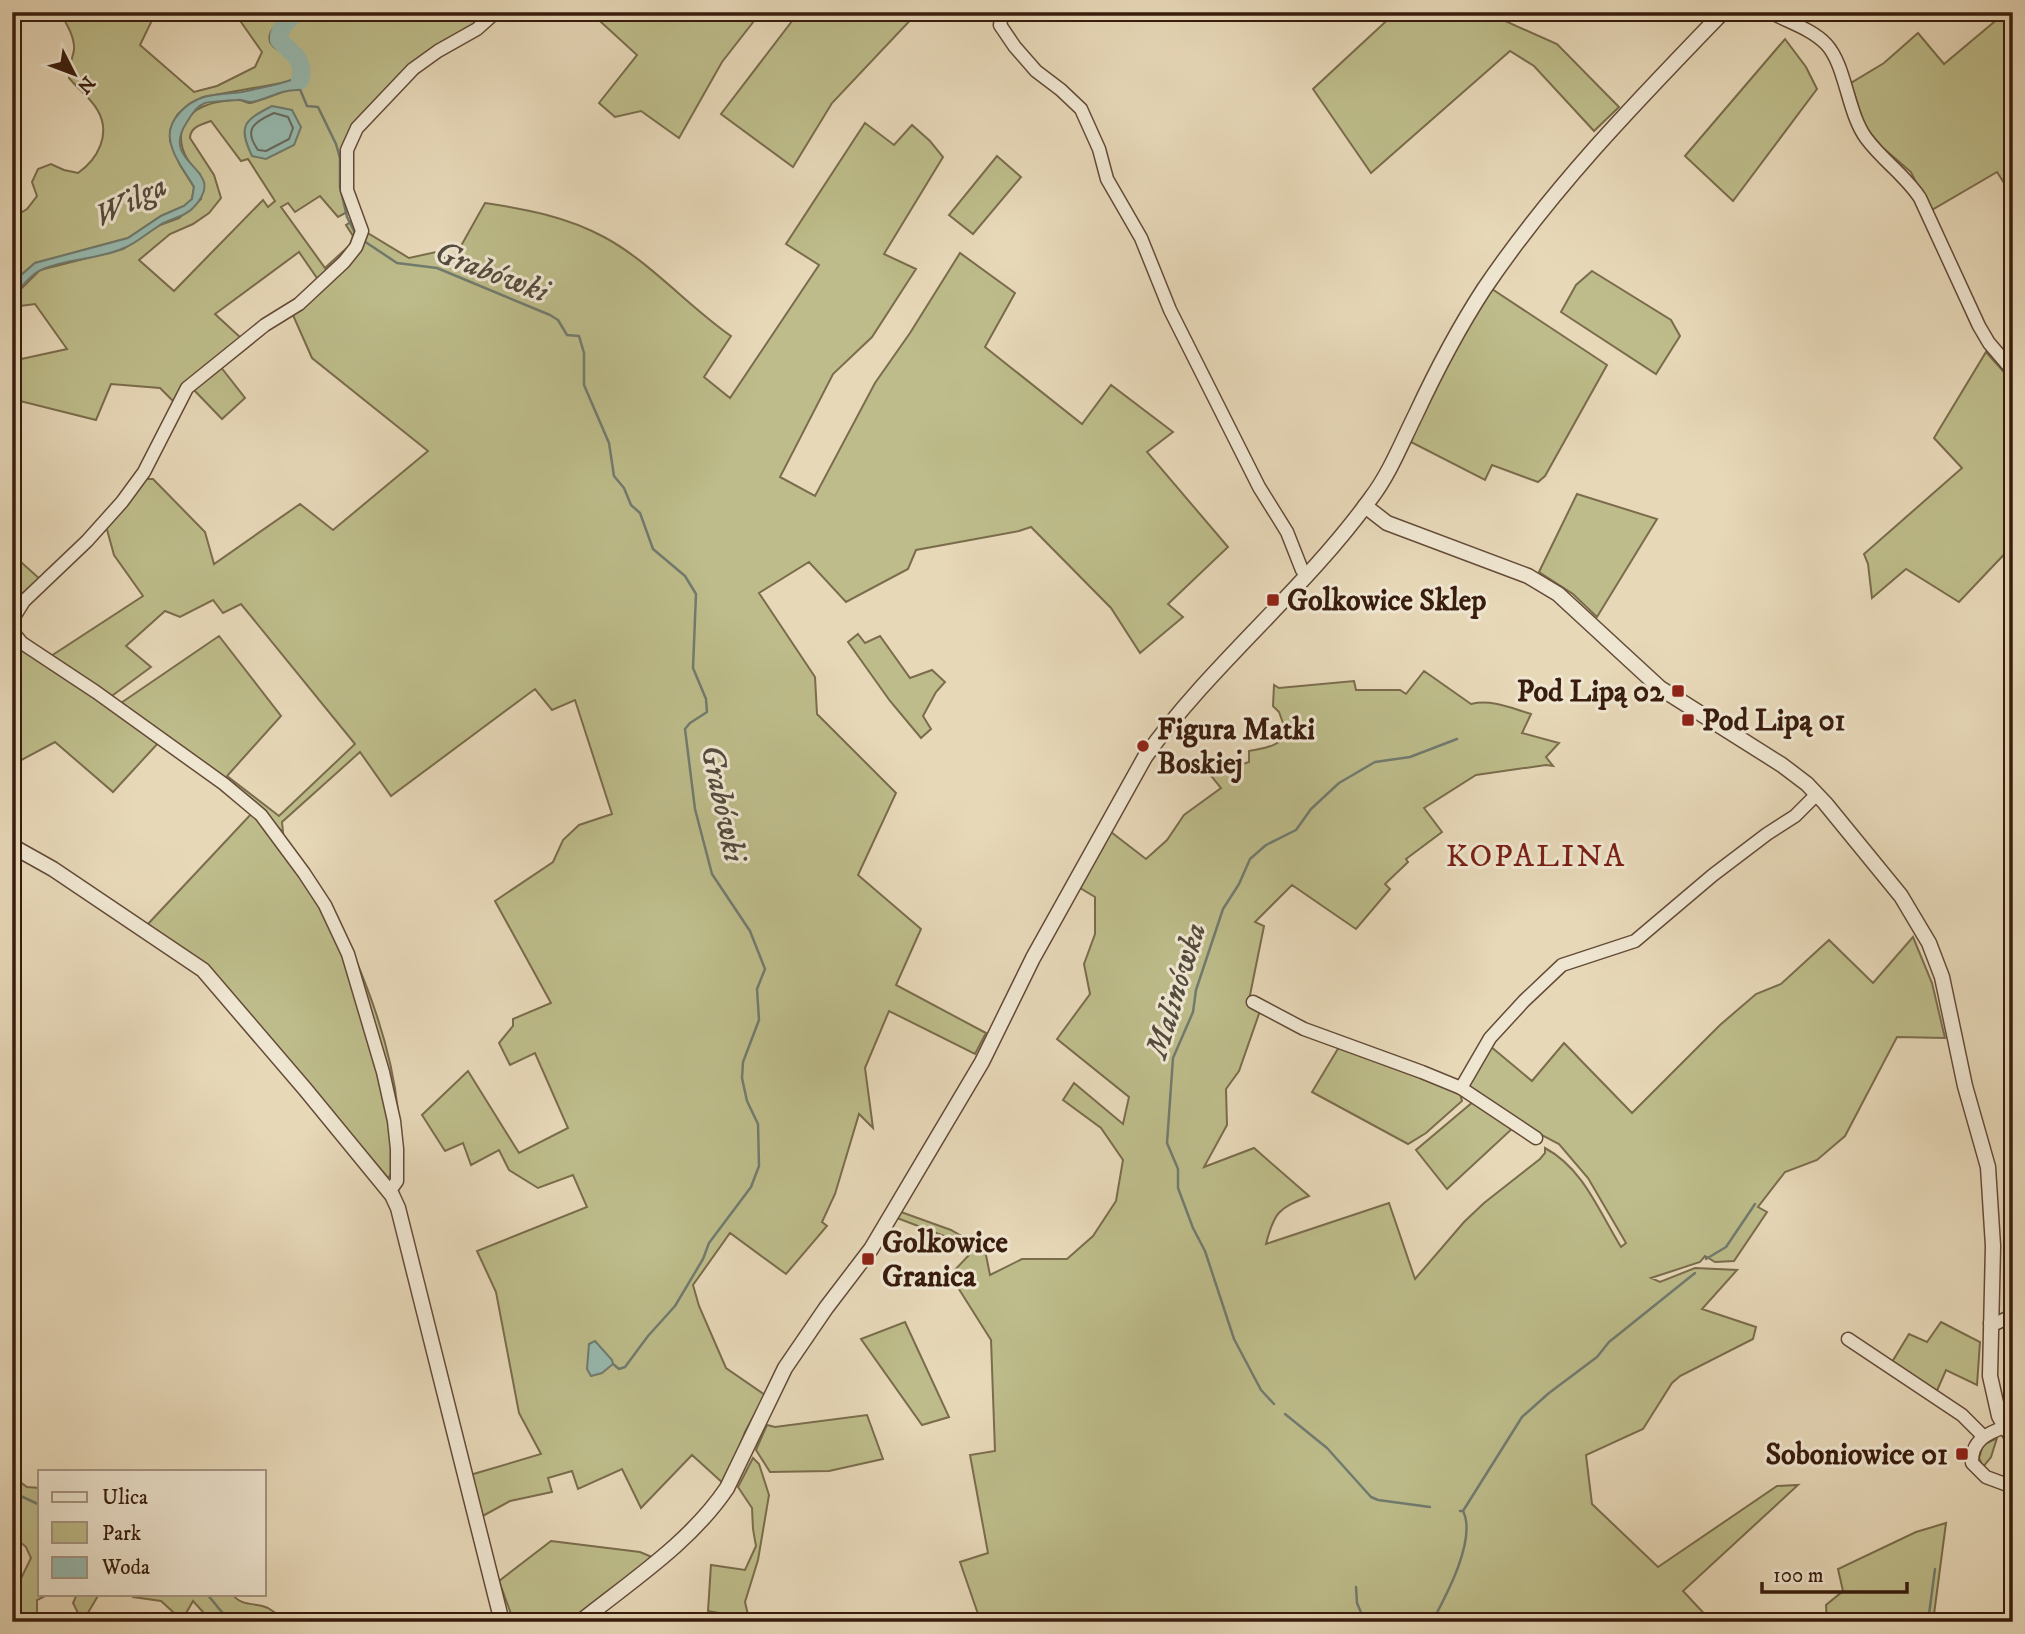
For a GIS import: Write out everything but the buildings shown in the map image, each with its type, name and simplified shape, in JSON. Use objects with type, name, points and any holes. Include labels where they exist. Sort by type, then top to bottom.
[{"type":"street","points":[[12,620],[24,601],[87,541],[122,502],[144,472],[187,388],[265,325],[299,304],[344,262],[356,247],[362,230],[347,190],[347,150],[357,128],[413,69],[477,29],[496,12]]},
{"type":"street","points":[[1005,12],[1000,25],[1015,47],[1036,71],[1081,109],[1099,149],[1107,179],[1141,238],[1181,333],[1252,475],[1287,533],[1302,570],[1307,575]]},
{"type":"street","points":[[580,1622],[678,1543],[715,1506],[727,1488],[785,1368],[871,1249],[982,1062],[1033,958],[1145,757],[1163,732],[1307,575],[1379,488],[1444,356],[1491,279],[1527,230],[1603,137],[1723,12]]},
{"type":"street","points":[[1770,12],[1816,36],[1833,53],[1865,136],[1907,180],[1920,198],[1979,326],[1989,343],[2013,371]]},
{"type":"street","points":[[1365,506],[1387,523],[1495,563],[1548,587],[1568,602],[1660,688],[1782,765],[1817,794],[1901,896],[1920,925],[1936,960],[1989,1178],[1993,1267],[1990,1376],[1994,1400],[2009,1433],[1983,1436],[1973,1451],[1975,1467],[1986,1477],[2013,1487]]},
{"type":"street","points":[[12,631],[22,643],[96,692],[224,784],[261,815],[304,873],[325,905],[348,954],[383,1072],[397,1149],[397,1181],[390,1192]]},
{"type":"street","points":[[1461,1088],[1490,1038],[1562,965],[1635,941],[1700,886],[1767,834],[1795,816],[1817,794]]},
{"type":"street","points":[[12,846],[53,869],[209,976],[390,1192],[398,1208],[502,1622]]},
{"type":"street","points":[[1253,1002],[1304,1029],[1461,1088],[1536,1138]]},
{"type":"street","points":[[1990,1323],[1997,1323],[2013,1315]]},
{"type":"street","points":[[1848,1339],[1962,1415],[1983,1436]]},
{"type":"green space","points":[[60,12],[156,12],[140,45],[194,92],[217,86],[255,67],[262,52],[241,22],[248,12],[290,12],[274,27],[269,37],[275,48],[293,58],[297,73],[293,81],[203,97],[189,104],[177,115],[170,131],[170,141],[180,165],[194,187],[192,199],[184,206],[161,216],[128,238],[35,263],[12,283],[12,218],[27,209],[37,196],[32,182],[38,169],[51,164],[78,173],[97,153],[103,137],[102,120],[98,111],[69,78],[74,45],[70,30]]},
{"type":"green space","points":[[301,12],[480,12],[483,16],[467,30],[439,46],[348,136],[351,210],[338,217],[320,196],[295,212],[288,203],[281,207],[325,268],[350,245],[353,236],[346,225],[354,220],[359,233],[355,245],[319,281],[299,252],[215,314],[242,339],[186,385],[173,401],[160,388],[111,384],[96,420],[12,399],[12,361],[67,349],[35,304],[12,307],[12,293],[22,288],[40,270],[123,249],[160,225],[179,218],[201,199],[200,174],[182,146],[183,127],[188,118],[207,105],[235,100],[253,102],[306,82],[304,60],[285,38]],"holes":[[[211,121],[241,161],[248,159],[275,201],[268,207],[263,200],[174,291],[139,260],[170,234],[209,213],[221,198],[214,175],[190,138],[192,131]]]},
{"type":"green space","points":[[590,12],[761,12],[722,62],[679,138],[641,111],[615,117],[599,103],[637,55]]},
{"type":"green space","points":[[799,12],[918,12],[832,103],[793,167],[721,114]]},
{"type":"green space","points":[[1396,12],[1496,12],[1505,21],[1557,44],[1619,107],[1594,131],[1534,66],[1510,51],[1371,173],[1313,89]]},
{"type":"green space","points":[[2006,12],[2013,12],[2013,213],[2006,186],[1997,172],[1930,211],[1911,172],[1882,147],[1865,127],[1851,83],[1884,63],[1918,33],[1944,64]]},
{"type":"green space","points":[[1785,39],[1806,67],[1817,89],[1733,201],[1685,156]]},
{"type":"green space","points":[[865,123],[894,145],[912,125],[943,157],[884,254],[916,269],[872,337],[833,374],[780,477],[815,496],[875,383],[960,253],[1015,293],[985,347],[1082,424],[1111,385],[1173,432],[1147,452],[1228,547],[1168,604],[1183,617],[1140,653],[1111,608],[1031,527],[916,550],[908,569],[846,602],[809,562],[759,593],[815,677],[817,714],[896,793],[858,875],[921,929],[896,985],[986,1033],[975,1054],[889,1011],[865,1068],[873,1128],[859,1114],[835,1194],[822,1222],[827,1226],[786,1274],[730,1233],[693,1285],[699,1306],[726,1368],[765,1395],[745,1432],[725,1485],[692,1455],[641,1508],[622,1469],[578,1489],[572,1471],[548,1478],[552,1492],[510,1501],[481,1517],[470,1475],[541,1454],[519,1413],[496,1292],[477,1251],[587,1207],[573,1175],[538,1188],[509,1170],[499,1150],[471,1165],[463,1143],[445,1151],[422,1115],[468,1071],[519,1153],[568,1128],[535,1053],[510,1065],[499,1043],[513,1026],[513,1019],[551,1003],[495,901],[553,862],[563,840],[579,825],[612,814],[575,700],[552,710],[535,689],[391,796],[360,752],[282,822],[283,832],[223,781],[118,705],[219,636],[281,716],[227,776],[279,816],[355,744],[241,604],[223,613],[213,600],[180,617],[165,611],[126,646],[151,667],[109,698],[48,658],[143,596],[114,555],[106,526],[144,479],[153,479],[205,532],[214,564],[300,504],[333,530],[428,451],[312,358],[292,313],[366,232],[409,258],[436,252],[452,262],[485,203],[546,215],[590,230],[637,258],[731,336],[704,377],[730,398],[819,265],[786,244]]},
{"type":"green space","points":[[997,156],[1021,177],[973,234],[949,215]]},
{"type":"green space","points":[[1592,271],[1671,320],[1680,336],[1656,374],[1561,312],[1576,285]]},
{"type":"green space","points":[[1489,287],[1607,365],[1545,476],[1538,482],[1492,465],[1485,480],[1411,442],[1409,435]]},
{"type":"green space","points":[[1986,352],[2013,382],[2013,545],[1959,602],[1906,569],[1872,598],[1868,564],[1864,554],[1962,468],[1934,438]]},
{"type":"green space","points":[[220,366],[245,398],[222,419],[193,389]]},
{"type":"green space","points":[[1577,494],[1657,519],[1597,617],[1573,594],[1539,572]]},
{"type":"green space","points":[[12,554],[41,580],[12,614]]},
{"type":"green space","points":[[858,634],[865,643],[880,636],[910,678],[932,670],[945,682],[936,692],[923,716],[931,729],[921,738],[890,701],[848,642]]},
{"type":"green space","points":[[12,636],[161,740],[113,792],[55,742],[12,765]]},
{"type":"green space","points":[[1424,671],[1471,704],[1494,703],[1531,714],[1522,733],[1559,743],[1546,757],[1553,766],[1476,775],[1424,808],[1442,832],[1406,859],[1408,862],[1385,884],[1390,889],[1356,929],[1292,885],[1255,922],[1264,926],[1248,1005],[1260,1011],[1239,1071],[1226,1089],[1227,1125],[1204,1167],[1254,1148],[1309,1196],[1279,1212],[1266,1244],[1389,1203],[1415,1279],[1464,1222],[1540,1159],[1545,1148],[1559,1157],[1580,1179],[1621,1247],[1626,1243],[1588,1178],[1559,1144],[1530,1129],[1465,1086],[1490,1046],[1532,1081],[1564,1043],[1632,1113],[1720,1025],[1756,994],[1781,984],[1829,940],[1873,983],[1913,937],[1932,983],[1945,1038],[1897,1037],[1845,1136],[1817,1160],[1785,1172],[1758,1207],[1767,1212],[1734,1261],[1715,1262],[1705,1256],[1700,1262],[1651,1278],[1660,1282],[1695,1268],[1737,1270],[1702,1309],[1756,1327],[1753,1339],[1680,1376],[1672,1383],[1643,1429],[1586,1455],[1592,1504],[1658,1567],[1777,1486],[1798,1485],[1683,1591],[1712,1622],[949,1622],[978,1614],[960,1562],[988,1553],[970,1455],[995,1451],[991,1340],[950,1275],[972,1252],[952,1239],[897,1218],[901,1212],[951,1230],[985,1250],[990,1275],[1022,1259],[1067,1259],[1093,1236],[1116,1201],[1123,1160],[1101,1128],[1063,1100],[1074,1083],[1123,1124],[1129,1097],[1057,1039],[1090,994],[1084,964],[1095,934],[1095,897],[1080,888],[1111,832],[1146,859],[1167,840],[1184,815],[1221,788],[1208,772],[1228,761],[1240,765],[1249,762],[1249,751],[1279,742],[1287,734],[1279,712],[1273,706],[1274,685],[1279,688],[1354,681],[1356,690],[1400,690],[1406,694]]},
{"type":"green space","points":[[253,812],[283,848],[333,930],[358,993],[392,1122],[394,1170],[388,1178],[220,980],[148,924]]},
{"type":"green space","points":[[337,916],[367,987],[383,1036],[395,1085],[398,1111]]},
{"type":"green space","points":[[1339,1047],[1460,1093],[1462,1101],[1426,1133],[1408,1144],[1312,1092]]},
{"type":"green space","points":[[1474,1101],[1514,1127],[1447,1189],[1416,1150]]},
{"type":"green space","points":[[905,1322],[949,1417],[922,1425],[861,1339]]},
{"type":"green space","points":[[1941,1322],[1980,1342],[1977,1385],[1946,1370],[1936,1393],[1892,1362],[1909,1334],[1927,1342]]},
{"type":"green space","points":[[867,1415],[883,1459],[829,1471],[770,1472],[756,1450],[767,1425],[775,1427]]},
{"type":"green space","points":[[1997,1438],[1991,1457],[1983,1467],[1979,1458],[1983,1445]]},
{"type":"green space","points":[[753,1458],[759,1464],[769,1495],[758,1560],[745,1602],[749,1619],[754,1622],[736,1622],[736,1616],[708,1611],[711,1565],[745,1570],[756,1546],[752,1508],[738,1487]]},
{"type":"green space","points":[[12,1476],[27,1487],[38,1488],[38,1596],[45,1596],[37,1600],[37,1622],[12,1622],[12,1597],[31,1558],[26,1547],[12,1535]]},
{"type":"green space","points":[[1946,1523],[1933,1622],[1827,1622],[1826,1605],[1843,1591],[1838,1569],[1916,1532]]},
{"type":"green space","points":[[551,1541],[640,1552],[652,1557],[572,1622],[514,1622],[499,1581]]},
{"type":"green space","points":[[76,1596],[98,1596],[85,1618],[79,1615],[73,1603]]},
{"type":"green space","points":[[234,1596],[244,1603],[268,1608],[288,1622],[212,1622],[193,1601],[181,1622],[166,1622],[173,1612],[161,1601],[133,1597]]},
{"type":"water","points":[[290,12],[300,12],[286,31],[284,39],[305,61],[306,82],[299,90],[286,91],[252,102],[239,100],[199,106],[180,137],[181,149],[204,184],[203,194],[193,208],[124,248],[41,270],[12,293],[12,283],[35,263],[128,238],[192,199],[194,187],[171,145],[170,132],[175,119],[185,107],[204,97],[242,92],[294,79],[297,73],[296,55],[277,49],[270,42],[274,29]]},
{"type":"water","points":[[272,106],[292,110],[301,127],[294,145],[266,159],[252,156],[245,137],[246,125],[255,115]]},
{"type":"water","points":[[595,1341],[613,1364],[602,1373],[591,1376],[587,1369],[589,1344]]},
{"type":"waterway","name":"Wilga","points":[[297,12],[282,28],[279,40],[299,62],[300,80]]},
{"type":"waterway","name":"Grabówki","points":[[299,87],[307,106],[318,107],[336,144],[340,158],[340,187],[347,217],[356,235]]},
{"type":"waterway","name":"Grabówki","points":[[364,241],[397,263],[437,268],[550,315],[558,320],[567,335],[579,336],[584,353],[584,385],[609,443],[614,476],[624,488],[631,505],[640,513],[653,549],[685,576],[696,594],[693,668],[706,699],[707,712],[685,729],[695,809],[712,874],[750,931],[765,969],[757,989],[759,1020],[743,1062],[742,1078],[747,1101],[758,1124],[759,1166],[751,1187],[709,1243],[703,1259],[675,1306],[625,1367],[619,1369],[613,1364]]},
{"type":"waterway","name":"Malinówka","points":[[1274,1404],[1261,1390],[1234,1339],[1205,1251],[1178,1188],[1178,1169],[1167,1143],[1173,1058],[1193,1012],[1196,990],[1223,909],[1239,884],[1250,859],[1266,845],[1296,830],[1311,809],[1339,783],[1375,762],[1410,757],[1457,739]]},
{"type":"waterway","points":[[1706,1259],[1726,1247],[1755,1204]]},
{"type":"waterway","points":[[1463,1511],[1522,1417],[1695,1273]]},
{"type":"waterway","name":"Malinówka","points":[[1285,1414],[1327,1448],[1371,1497],[1430,1507]]},
{"type":"waterway","points":[[12,1492],[38,1504]]},
{"type":"waterway","name":"Malinówka","points":[[1432,1622],[1452,1583],[1463,1552],[1466,1523],[1463,1511],[1460,1511]]},
{"type":"waterway","points":[[1928,1622],[1935,1569]]},
{"type":"waterway","points":[[1356,1587],[1357,1603],[1365,1622]]},
{"type":"waterway","points":[[209,1596],[230,1622]]},
{"type":"place","name":"Golkowice Sklep","points":[[1273,600]]},
{"type":"place","name":"Pod Lipą 02","points":[[1678,691]]},
{"type":"place","name":"Pod Lipą 01","points":[[1688,720]]},
{"type":"place","name":"Figura Matki Boskiej","points":[[1143,746]]},
{"type":"place","name":"Golkowice Granica","points":[[868,1259]]},
{"type":"place","name":"Soboniowice 01","points":[[1962,1454]]},
{"type":"district","name":"KOPALINA","points":[[1536,855]]}]
